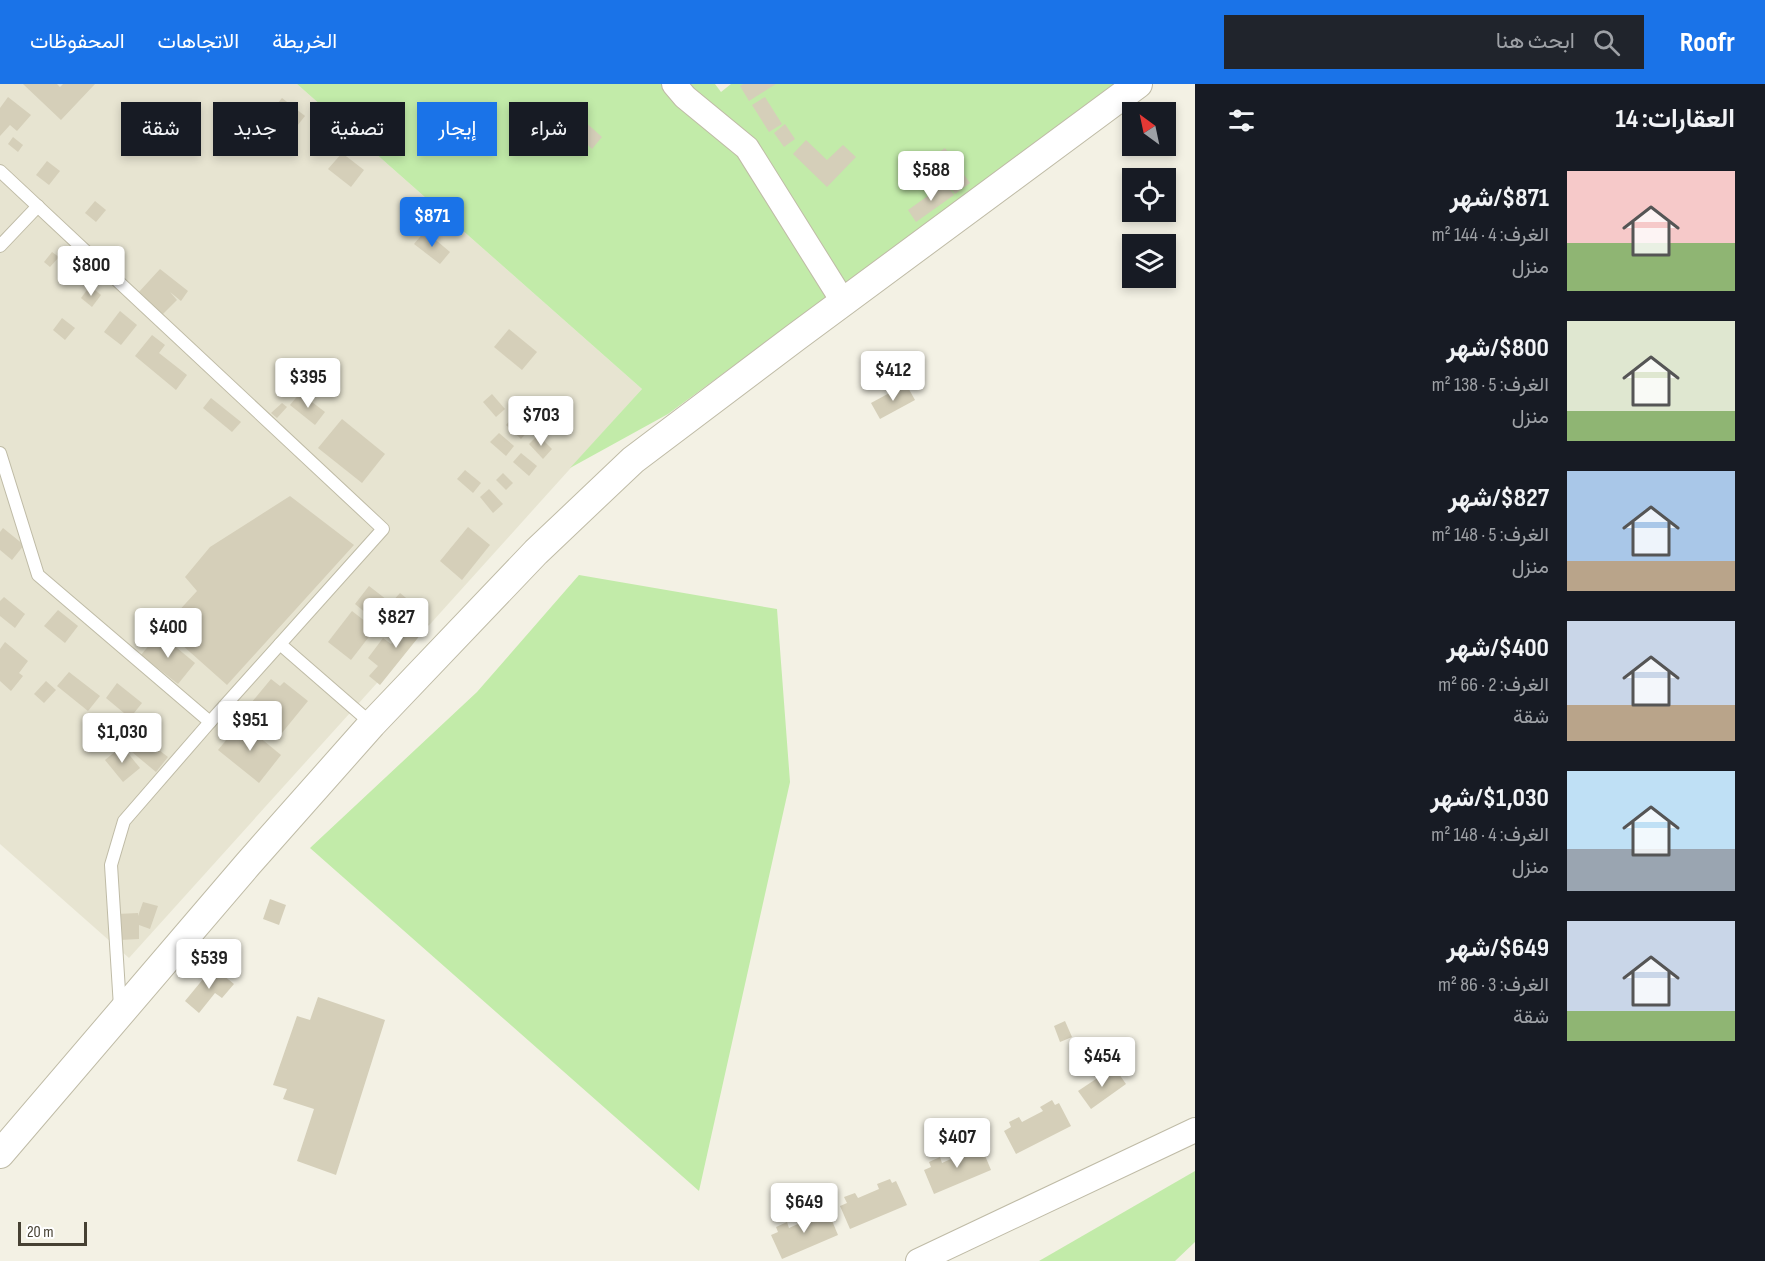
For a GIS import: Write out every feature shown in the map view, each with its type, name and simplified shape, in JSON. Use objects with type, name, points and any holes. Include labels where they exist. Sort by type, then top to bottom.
[{"type":"street","points":[[674,84],[685,97],[747,148],[844,303]]},
{"type":"street","points":[[0,1154],[372,724],[536,552],[633,460],[1138,84]]},
{"type":"street","points":[[918,1261],[1195,1130]]},
{"type":"lane","points":[[0,171],[383,529],[124,821],[111,865],[121,1012]]},
{"type":"lane","points":[[0,246],[38,206]]},
{"type":"lane","points":[[0,453],[38,575],[210,722]]},
{"type":"lane","points":[[280,644],[372,724]]},
{"type":"shaded area","points":[[0,84],[297,84],[317,102],[310,102],[310,156],[378,156],[642,389],[129,958],[0,844]]},
{"type":"green space","points":[[297,84],[715,84],[721,92],[731,84],[1117,84],[668,414],[570,468],[642,389],[378,156],[405,156],[405,102],[317,102]]},
{"type":"green space","points":[[579,575],[777,609],[790,782],[699,1191],[310,848],[477,692]]},
{"type":"green space","points":[[1195,1171],[1195,1242],[1175,1261],[1039,1261]]},
{"type":"building","points":[[23,84],[57,84],[60,87],[63,84],[95,84],[61,120]]},
{"type":"building","points":[[743,84],[776,84],[749,101],[740,86]]},
{"type":"building","points":[[8,97],[31,115],[17,131],[10,125],[0,136],[0,108]]},
{"type":"building","points":[[765,97],[782,124],[769,132],[752,105]]},
{"type":"building","points":[[298,111],[305,116],[298,125]]},
{"type":"building","points":[[588,124],[602,137],[592,149],[588,145]]},
{"type":"building","points":[[785,124],[795,139],[784,147],[774,133]]},
{"type":"building","points":[[13,137],[23,145],[18,152],[8,144]]},
{"type":"building","points":[[806,140],[827,160],[843,145],[856,157],[827,187],[793,154]]},
{"type":"building","points":[[945,148],[970,183],[955,194],[930,159]]},
{"type":"building","points":[[339,156],[346,156],[364,170],[351,187],[328,169]]},
{"type":"building","points":[[47,161],[60,171],[49,185],[36,175]]},
{"type":"building","points":[[946,183],[954,195],[916,222],[908,210]]},
{"type":"building","points":[[95,201],[106,210],[96,222],[85,213]]},
{"type":"building","points":[[425,231],[450,252],[440,264],[414,244]]},
{"type":"building","points":[[52,252],[59,257],[50,267],[44,262]]},
{"type":"building","points":[[160,269],[188,291],[181,301],[170,292],[177,300],[160,317],[138,293]]},
{"type":"building","points":[[90,286],[101,295],[92,307],[81,298]]},
{"type":"building","points":[[120,311],[137,325],[121,345],[104,332]]},
{"type":"building","points":[[62,318],[75,328],[65,340],[53,330]]},
{"type":"building","points":[[509,329],[537,352],[522,370],[494,347]]},
{"type":"building","points":[[152,335],[165,345],[159,353],[187,375],[176,390],[135,356]]},
{"type":"building","points":[[906,384],[915,400],[880,419],[871,403]]},
{"type":"building","points":[[300,393],[325,412],[315,425],[290,405]]},
{"type":"building","points":[[492,394],[505,409],[496,417],[483,402]]},
{"type":"building","points":[[211,398],[241,422],[232,432],[203,408]]},
{"type":"building","points":[[533,400],[545,411],[538,419],[525,407]]},
{"type":"building","points":[[282,403],[287,407],[277,418],[271,413]]},
{"type":"building","points":[[515,415],[530,429],[521,439],[506,425]]},
{"type":"building","points":[[342,419],[385,454],[362,483],[318,448]]},
{"type":"building","points":[[499,433],[514,446],[506,456],[490,442]]},
{"type":"building","points":[[538,435],[552,449],[543,459],[529,444]]},
{"type":"building","points":[[521,453],[537,466],[529,476],[513,462]]},
{"type":"building","points":[[465,470],[481,483],[473,493],[457,479]]},
{"type":"building","points":[[503,473],[513,483],[506,490],[496,480]]},
{"type":"building","points":[[489,489],[503,504],[493,513],[480,497]]},
{"type":"building","points":[[290,496],[354,545],[227,685],[163,628],[197,591],[185,577],[210,547]]},
{"type":"building","points":[[468,527],[490,545],[462,580],[440,561]]},
{"type":"building","points":[[3,528],[24,545],[12,560],[0,550],[0,532]]},
{"type":"building","points":[[369,586],[391,603],[400,593],[417,607],[397,631],[381,618],[378,623],[355,604]]},
{"type":"building","points":[[4,597],[25,614],[15,628],[0,616],[0,601]]},
{"type":"building","points":[[58,610],[78,626],[65,643],[44,626]]},
{"type":"building","points":[[352,611],[375,629],[351,660],[328,642]]},
{"type":"building","points":[[415,613],[429,624],[380,685],[369,676],[378,666],[368,658],[383,638],[391,644]]},
{"type":"building","points":[[159,633],[195,663],[178,684],[141,655]]},
{"type":"building","points":[[5,642],[28,661],[19,673],[23,676],[11,691],[0,681],[0,649]]},
{"type":"building","points":[[69,672],[100,696],[88,711],[57,686]]},
{"type":"building","points":[[271,679],[280,686],[284,682],[308,701],[277,739],[242,714]]},
{"type":"building","points":[[46,681],[56,690],[44,703],[34,694]]},
{"type":"building","points":[[117,683],[142,703],[130,718],[106,698]]},
{"type":"building","points":[[241,722],[281,755],[259,783],[218,750]]},
{"type":"building","points":[[143,738],[168,757],[156,772],[132,752]]},
{"type":"building","points":[[122,746],[140,768],[123,782],[105,760]]},
{"type":"building","points":[[270,899],[286,905],[279,925],[263,919]]},
{"type":"building","points":[[143,902],[158,906],[150,929],[139,925],[139,939],[119,940],[117,914],[138,913],[138,916]]},
{"type":"building","points":[[213,967],[234,984],[222,998],[215,993],[199,1013],[185,1001]]},
{"type":"building","points":[[318,997],[385,1020],[336,1175],[297,1161],[314,1109],[283,1099],[287,1089],[273,1085],[297,1016],[310,1020]]},
{"type":"building","points":[[1065,1021],[1072,1037],[1060,1042],[1054,1026]]},
{"type":"building","points":[[1114,1067],[1126,1084],[1091,1109],[1078,1091]]},
{"type":"building","points":[[1052,1100],[1055,1105],[1059,1103],[1071,1126],[1016,1154],[1004,1131],[1011,1127],[1009,1122],[1019,1117],[1022,1122],[1043,1111],[1040,1107]]},
{"type":"building","points":[[974,1143],[976,1148],[981,1146],[991,1170],[934,1194],[924,1170],[931,1167],[929,1162],[940,1157],[942,1163],[964,1153],[961,1148]]},
{"type":"building","points":[[890,1179],[892,1183],[896,1181],[907,1205],[850,1229],[840,1206],[847,1203],[844,1197],[855,1193],[858,1198],[879,1189],[877,1184]]},
{"type":"building","points":[[821,1208],[823,1213],[828,1211],[838,1235],[782,1259],[771,1235],[778,1232],[776,1227],[787,1222],[789,1228],[811,1218],[809,1213]]}]
